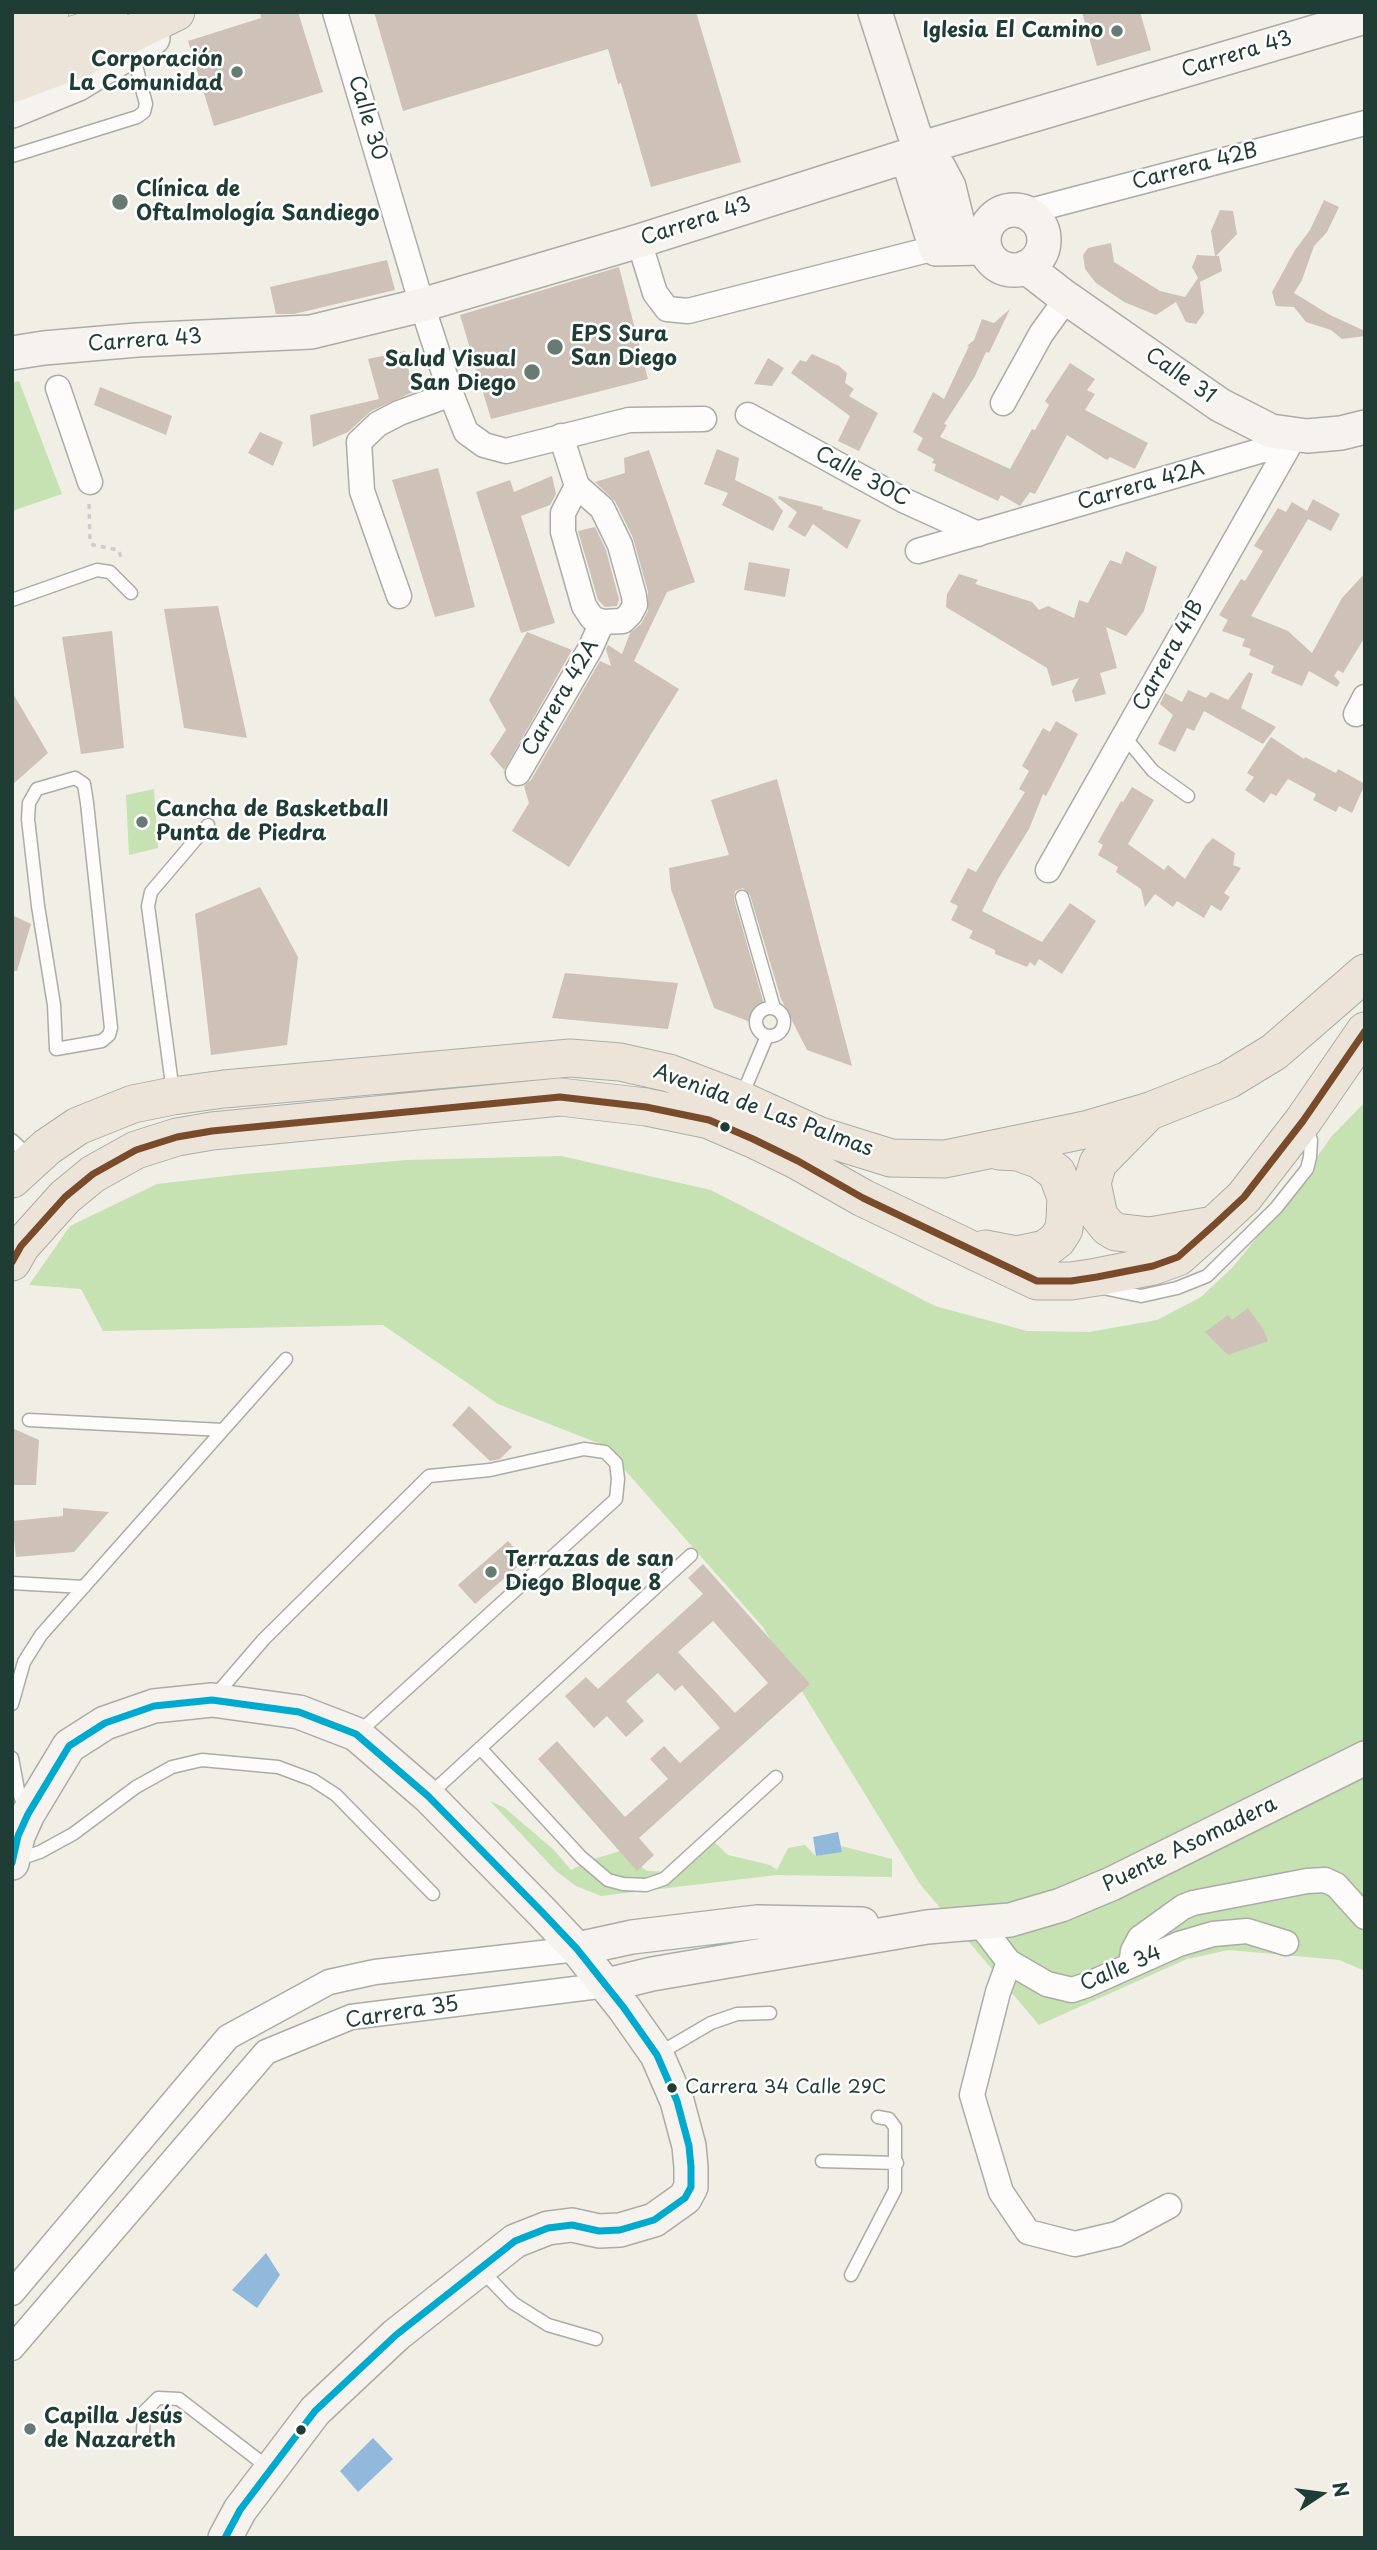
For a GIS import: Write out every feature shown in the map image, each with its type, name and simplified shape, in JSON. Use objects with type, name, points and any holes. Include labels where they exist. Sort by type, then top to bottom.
[{"type":"main road","points":[[12,24],[64,23],[142,12]]},
{"type":"main road","points":[[12,84],[82,58],[176,12]]},
{"type":"main road","points":[[12,54],[64,23]]},
{"type":"main road","name":"Avenida de Las Palmas","points":[[19,1160],[102,1115],[133,1104],[173,1096],[522,1060],[570,1058],[620,1062],[669,1073],[743,1101],[820,1136],[891,1158],[945,1159],[1089,1129],[1150,1111],[1228,1080],[1274,1052],[1365,973]]},
{"type":"main road","name":"Avenida de Las Palmas","points":[[12,1262],[21,1246],[65,1197],[93,1174],[136,1150],[177,1137],[212,1131],[560,1097],[646,1107],[709,1120],[754,1139],[863,1198],[966,1246],[1013,1272],[1037,1282],[1071,1281],[1153,1266],[1178,1257],[1244,1197],[1303,1121],[1365,1031]]},
{"type":"main road","points":[[1150,1111],[1098,1163],[1092,1183],[1099,1216],[1116,1232],[1150,1236],[1215,1224]]},
{"type":"main road","points":[[966,1246],[1016,1255],[1032,1253],[1057,1240],[1064,1229],[1066,1198],[1057,1173],[1041,1160],[1018,1152],[987,1150]]},
{"type":"street","points":[[12,111],[78,85],[193,12]]},
{"type":"street","name":"Calle 30","points":[[335,12],[422,304],[466,432],[484,445],[506,451],[629,420],[704,419]]},
{"type":"street","points":[[639,241],[655,293],[667,309],[688,311],[967,242],[994,217],[1015,210],[1026,212],[1036,219],[1042,230],[1044,242],[1033,260],[1009,269],[994,262],[967,242],[915,152],[914,133],[875,12]]},
{"type":"street","name":"Carrera 43","points":[[12,353],[137,340],[311,332],[422,304],[639,241],[915,152],[1365,17]]},
{"type":"street","name":"Carrera 42B","points":[[1026,212],[1365,122]]},
{"type":"street","name":"Calle 31","points":[[1033,260],[1064,297],[1220,405],[1271,431],[1298,439]]},
{"type":"street","points":[[1003,403],[1064,297]]},
{"type":"street","points":[[58,388],[90,482]]},
{"type":"street","points":[[399,596],[362,491],[359,442],[378,424],[451,394]]},
{"type":"street","name":"Calle 30C","points":[[748,415],[903,500],[978,534]]},
{"type":"street","name":"Carrera 42A","points":[[918,551],[1298,439],[1365,427]]},
{"type":"street","name":"Carrera 42A","points":[[561,436],[577,486],[596,502],[605,514],[620,545],[635,605],[623,621],[602,622],[592,618],[584,606],[563,533],[562,513],[577,486]]},
{"type":"street","name":"Carrera 41B","points":[[1048,870],[1298,439]]},
{"type":"street","name":"Carrera 42A","points":[[518,774],[590,649],[602,622]]},
{"type":"street","points":[[13,1862],[18,1836],[27,1814],[69,1746],[105,1723],[154,1706],[212,1700],[299,1712],[356,1734],[428,1796],[577,1949],[607,1985],[657,2055],[677,2101],[689,2146],[691,2187],[685,2198],[654,2220],[620,2230],[599,2231],[572,2225],[548,2228],[515,2241],[396,2335],[315,2411],[240,2510],[225,2538]]},
{"type":"street","name":"Puente Asomadera","points":[[994,1922],[1061,1905],[1111,1884],[1365,1758]]},
{"type":"street","points":[[1131,1965],[1133,1951],[1140,1938],[1183,1906],[1193,1903],[1307,1881],[1325,1880],[1336,1885],[1365,1917]]},
{"type":"street","name":"Carrera 35","points":[[12,2293],[228,2037],[329,1982],[376,1972],[577,1949],[632,1937],[757,1922],[928,1927]]},
{"type":"street","name":"Carrera 35","points":[[12,2348],[266,2052],[351,2017],[607,1985],[652,1974],[928,1927],[994,1922]]},
{"type":"street","name":"Calle 34","points":[[994,1922],[1009,1962],[1047,1984],[1072,1990],[1180,1944],[1213,1934],[1247,1931],[1286,1943]]},
{"type":"street","points":[[465,1962],[479,2001]]},
{"type":"street","points":[[1009,1962],[998,1992],[972,2095],[1001,2192],[1028,2232],[1075,2244],[1117,2234],[1169,2206]]},
{"type":"lane","points":[[12,156],[137,117],[144,112],[146,104],[132,51]]},
{"type":"lane","points":[[12,600],[97,570],[110,572],[131,593]]},
{"type":"lane","points":[[1124,736],[1153,771],[1188,796]]},
{"type":"lane","points":[[75,778],[84,784],[87,803],[110,1028],[109,1035],[102,1041],[56,1049],[54,1005],[27,819],[29,803],[37,789],[75,778]]},
{"type":"lane","points":[[173,1096],[148,906],[151,892],[208,825]]},
{"type":"lane","points":[[742,897],[774,1008],[780,1011],[785,1023],[779,1034],[767,1037],[746,1086],[743,1101]]},
{"type":"lane","points":[[1071,1281],[1141,1296],[1177,1288],[1207,1276],[1276,1208],[1307,1169],[1311,1140],[1303,1121]]},
{"type":"lane","points":[[12,1704],[24,1662],[41,1635],[286,1359]]},
{"type":"lane","points":[[30,1420],[223,1430]]},
{"type":"lane","points":[[212,1700],[264,1639],[429,1476],[490,1470],[584,1449],[605,1452],[616,1464],[616,1499],[356,1734]]},
{"type":"lane","points":[[428,1796],[691,1555]]},
{"type":"lane","points":[[12,1583],[84,1587]]},
{"type":"lane","points":[[480,1748],[581,1857],[608,1880],[623,1884],[646,1885],[664,1879],[776,1777]]},
{"type":"lane","points":[[12,1758],[18,1790],[27,1814]]},
{"type":"lane","points":[[13,1862],[40,1852],[73,1834],[136,1787],[172,1767],[202,1760],[278,1767],[313,1780],[336,1794],[433,1894]]},
{"type":"lane","points":[[657,2055],[711,2023],[737,2014],[770,2013]]},
{"type":"lane","points":[[851,2275],[895,2190],[895,2127],[889,2119],[878,2117]]},
{"type":"lane","points":[[822,2161],[897,2163]]},
{"type":"lane","points":[[480,2269],[513,2303],[548,2325],[596,2339]]},
{"type":"lane","points":[[143,2433],[144,2412],[158,2398],[178,2399],[270,2469]]},
{"type":"green space","points":[[19,381],[62,494],[12,511],[12,383]]},
{"type":"green space","name":"Cancha de Basketball Punta de Piedra","points":[[154,789],[158,848],[129,855],[126,795]]},
{"type":"green space","points":[[1365,1102],[1365,1971],[1339,1960],[1229,1950],[1187,1959],[1039,2025],[920,1884],[762,1626],[603,1445],[498,1404],[383,1325],[103,1331],[81,1289],[29,1285],[70,1226],[157,1184],[407,1160],[561,1156],[711,1190],[935,1306],[1027,1331],[1089,1332],[1157,1320],[1201,1297],[1232,1268],[1285,1203],[1331,1137]]},
{"type":"green space","points":[[490,1801],[505,1808],[554,1850],[571,1870],[620,1851],[647,1871],[673,1872],[710,1838],[728,1855],[770,1865],[777,1870],[788,1848],[805,1845],[816,1856],[842,1851],[841,1846],[892,1859],[892,1877],[777,1875],[601,1896],[576,1886],[556,1871]]},
{"type":"water","points":[[838,1832],[842,1852],[816,1856],[813,1837]]},
{"type":"water","points":[[266,2253],[280,2275],[257,2308],[232,2290]]},
{"type":"water","points":[[373,2438],[393,2459],[358,2492],[340,2471]]},
{"type":"building","name":"Corporación La Comunidad","points":[[260,12],[298,12],[323,92],[214,126],[188,41],[261,18]]},
{"type":"building","points":[[374,12],[696,12],[741,162],[651,187],[621,83],[618,84],[608,49],[403,111]]},
{"type":"building","name":"Iglesia El Camino","points":[[1082,12],[1140,12],[1151,50],[1097,66]]},
{"type":"building","points":[[1324,200],[1339,207],[1327,232],[1314,246],[1302,280],[1294,293],[1330,315],[1365,331],[1365,336],[1342,339],[1331,330],[1306,322],[1294,307],[1276,306],[1272,292],[1295,250],[1310,230]]},
{"type":"building","points":[[1220,210],[1233,211],[1237,234],[1216,256],[1219,256],[1222,271],[1200,282],[1204,313],[1196,324],[1186,322],[1176,302],[1156,315],[1124,302],[1096,283],[1085,269],[1083,255],[1088,248],[1111,243],[1114,262],[1160,291],[1185,297],[1198,278],[1192,267],[1197,255],[1215,256],[1211,231]]},
{"type":"building","points":[[387,260],[395,290],[294,314],[276,314],[270,287]]},
{"type":"building","name":"EPS Sura San Diego","points":[[619,267],[648,379],[491,419],[460,315]]},
{"type":"building","points":[[1010,309],[989,353],[986,352],[974,378],[944,424],[947,425],[940,437],[1010,469],[1049,405],[1045,401],[1070,363],[1095,379],[1087,390],[1095,394],[1085,410],[1148,443],[1135,469],[1110,457],[1107,460],[1067,435],[1035,494],[1030,492],[1020,506],[1001,495],[998,501],[934,471],[934,459],[917,450],[923,438],[913,432],[933,392],[944,399],[982,319],[994,323]]},
{"type":"building","points":[[405,351],[413,392],[371,411],[348,432],[313,447],[310,415],[379,399],[368,359]]},
{"type":"building","points":[[812,354],[839,366],[847,373],[845,383],[854,389],[849,396],[878,413],[859,451],[838,441],[850,416],[791,373],[800,360],[806,362]]},
{"type":"building","points":[[768,358],[784,368],[772,386],[754,384]]},
{"type":"building","points":[[100,387],[172,416],[166,435],[94,405]]},
{"type":"building","points":[[260,432],[283,442],[273,466],[248,453]]},
{"type":"building","points":[[717,449],[739,458],[735,480],[772,498],[783,511],[773,531],[722,505],[728,493],[704,484]]},
{"type":"building","points":[[649,450],[695,582],[667,592],[634,661],[679,689],[569,867],[512,831],[529,803],[524,786],[531,780],[600,661],[611,666],[606,649],[608,645],[622,654],[630,633],[641,624],[648,611],[648,592],[633,538],[615,501],[595,482],[625,473],[624,458]]},
{"type":"building","points":[[438,468],[475,607],[435,617],[392,480]]},
{"type":"building","points":[[552,476],[556,494],[550,505],[521,516],[555,623],[521,633],[476,492],[510,480],[514,492]]},
{"type":"building","points":[[779,496],[861,520],[847,549],[813,524],[805,537],[788,527],[797,512],[778,498]]},
{"type":"building","points":[[1313,499],[1340,514],[1331,531],[1308,519],[1251,616],[1288,631],[1312,653],[1342,598],[1365,573],[1365,637],[1343,673],[1338,670],[1334,676],[1340,682],[1337,687],[1309,671],[1302,686],[1271,673],[1274,666],[1249,655],[1251,649],[1242,646],[1245,639],[1222,631],[1228,620],[1219,615],[1241,579],[1245,581],[1263,551],[1254,546],[1278,508],[1286,512],[1292,502],[1307,511]]},
{"type":"building","points":[[595,527],[606,550],[619,599],[617,606],[605,607],[598,600],[578,531]]},
{"type":"building","points":[[1126,551],[1157,567],[1144,611],[1126,636],[1106,627],[1117,668],[1100,673],[1106,694],[1075,702],[1072,691],[1079,678],[1052,686],[1047,668],[946,607],[947,594],[959,574],[978,580],[975,584],[1032,602],[1039,610],[1048,606],[1074,618],[1079,600],[1088,603],[1110,560],[1121,564]]},
{"type":"building","points":[[749,562],[790,569],[785,597],[744,590]]},
{"type":"building","points":[[218,606],[247,738],[184,728],[164,609]]},
{"type":"building","points":[[112,631],[124,748],[81,754],[62,637]]},
{"type":"building","points":[[527,632],[572,650],[504,770],[490,754],[506,730],[489,700]]},
{"type":"building","points":[[1249,672],[1253,674],[1241,708],[1276,727],[1263,744],[1204,711],[1194,731],[1187,728],[1175,752],[1158,744],[1173,715],[1160,704],[1165,693],[1182,702],[1188,690],[1206,698],[1211,692],[1228,700]]},
{"type":"building","points":[[12,692],[48,753],[12,785]]},
{"type":"building","points":[[1056,721],[1078,734],[1046,796],[1043,794],[1029,829],[982,911],[1042,942],[1070,903],[1096,921],[1062,974],[1039,959],[1035,966],[1030,962],[1027,967],[995,954],[995,950],[969,938],[973,931],[951,920],[958,906],[950,902],[968,868],[976,872],[1025,792],[1019,789],[1029,771],[1022,766],[1043,728],[1050,732]]},
{"type":"building","points":[[1271,737],[1304,759],[1305,757],[1336,773],[1338,769],[1365,784],[1352,813],[1339,806],[1336,812],[1313,800],[1316,794],[1288,779],[1276,796],[1271,793],[1264,803],[1245,790],[1254,777],[1247,773]]},
{"type":"building","points":[[777,779],[852,1066],[807,1050],[781,999],[750,895],[743,888],[735,891],[734,899],[766,1011],[758,1025],[714,1008],[671,889],[669,868],[729,855],[711,800]]},
{"type":"building","points":[[1132,787],[1154,800],[1128,844],[1164,870],[1168,865],[1185,879],[1213,838],[1235,853],[1233,865],[1241,868],[1224,893],[1230,897],[1221,911],[1211,905],[1204,918],[1177,901],[1173,907],[1155,894],[1145,907],[1141,889],[1116,872],[1118,867],[1098,855],[1103,845],[1098,842]]},
{"type":"building","points":[[260,887],[298,957],[287,1045],[211,1055],[195,914]]},
{"type":"building","points":[[12,915],[31,924],[17,971],[12,971]]},
{"type":"building","points":[[565,973],[678,983],[668,1029],[552,1018]]},
{"type":"building","points":[[1248,1308],[1268,1341],[1228,1355],[1205,1332],[1228,1315],[1232,1320]]},
{"type":"building","points":[[469,1406],[512,1447],[500,1459],[490,1461],[452,1425]]},
{"type":"building","points":[[12,1428],[39,1440],[36,1485],[12,1485]]},
{"type":"building","points":[[63,1508],[109,1512],[74,1552],[16,1557],[12,1521],[63,1516]]},
{"type":"building","name":"Terrazas de san Diego Bloque 8","points":[[508,1541],[525,1560],[475,1604],[458,1585]]},
{"type":"building","points":[[703,1564],[810,1684],[639,1838],[654,1855],[637,1871],[538,1759],[557,1741],[625,1817],[668,1779],[650,1759],[664,1746],[680,1763],[720,1728],[682,1685],[675,1691],[658,1673],[626,1701],[644,1721],[626,1737],[607,1716],[594,1728],[565,1696],[586,1677],[598,1689],[703,1594],[688,1578]],"holes":[[[713,1621],[768,1683],[735,1713],[678,1652]]]},
{"type":"transit line","points":[[12,1262],[21,1246],[65,1197],[93,1174],[136,1150],[177,1137],[212,1131],[560,1097],[646,1107],[709,1120],[798,1161],[863,1198],[1037,1281],[1071,1281],[1097,1277],[1153,1266],[1178,1257],[1215,1224],[1244,1197],[1303,1121],[1365,1031]]},
{"type":"transit line","points":[[12,1863],[18,1836],[28,1814],[69,1746],[105,1723],[154,1706],[212,1700],[299,1712],[356,1734],[428,1796],[543,1913],[577,1949],[624,2008],[657,2055],[677,2101],[689,2146],[691,2167],[691,2187],[685,2198],[654,2220],[620,2230],[599,2231],[572,2225],[548,2228],[515,2241],[396,2335],[315,2411],[240,2510],[225,2538]]},
{"type":"place","name":"Iglesia El Camino","points":[[1117,31]]},
{"type":"place","name":"Corporación La Comunidad","points":[[237,72]]},
{"type":"place","name":"Clínica de Oftalmología Sandiego","points":[[120,202]]},
{"type":"place","name":"EPS Sura San Diego","points":[[555,347]]},
{"type":"place","name":"Salud Visual San Diego","points":[[532,372]]},
{"type":"place","name":"Cancha de Basketball Punta de Piedra","points":[[142,822]]},
{"type":"place","name":"Terrazas de san Diego Bloque 8","points":[[491,1572]]},
{"type":"place","name":"Carrera 34 Calle 29C","points":[[672,2088]]},
{"type":"place","name":"Capilla Jesús de Nazareth","points":[[30,2429]]}]
